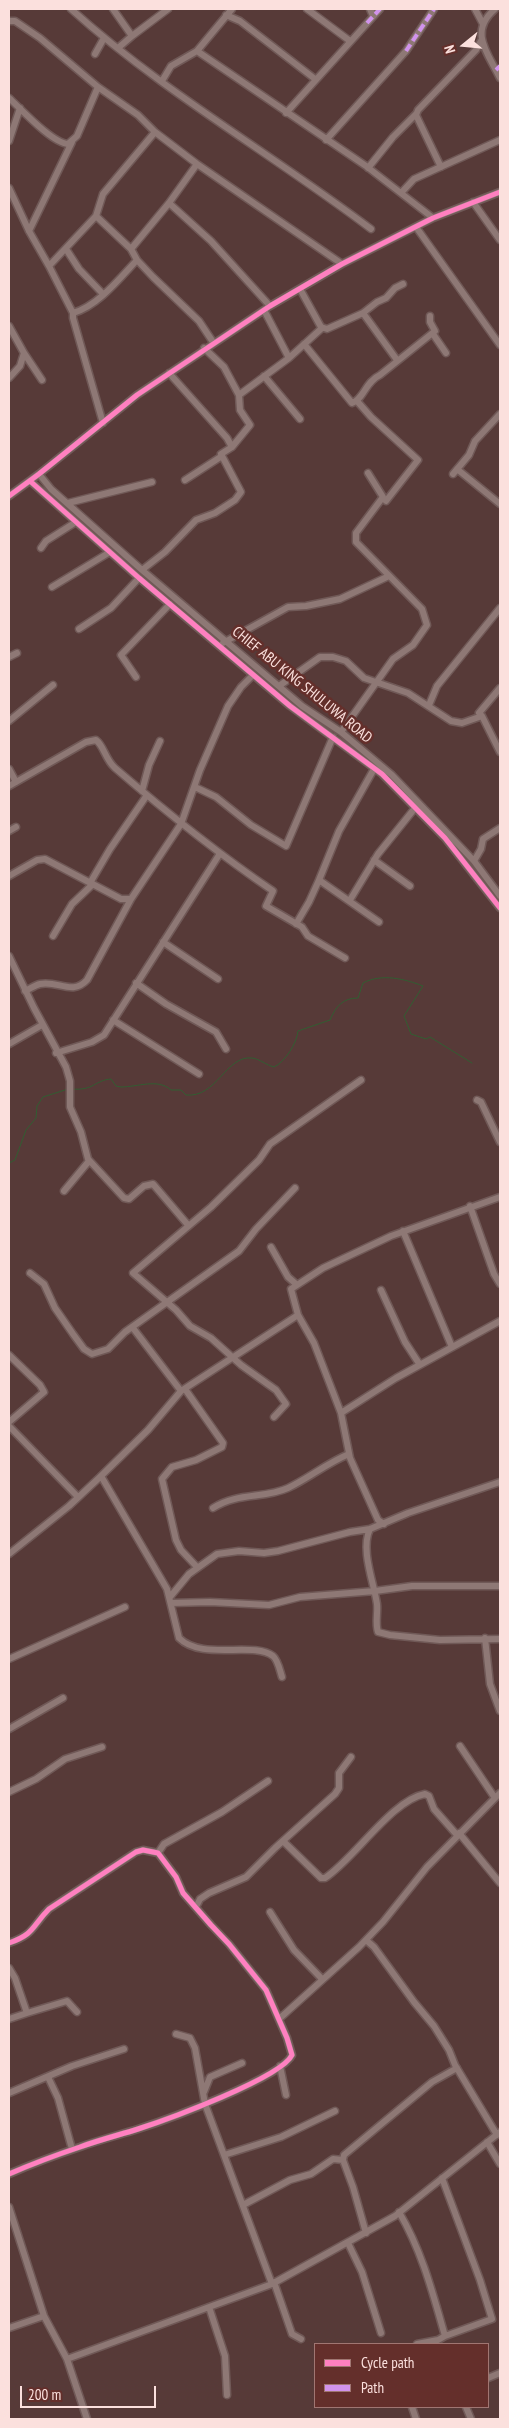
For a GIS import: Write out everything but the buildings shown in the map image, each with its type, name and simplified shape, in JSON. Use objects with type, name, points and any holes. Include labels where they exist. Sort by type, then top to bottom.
[{"type":"street","points":[[71,9],[104,38],[162,81],[371,229]]},
{"type":"street","points":[[113,9],[132,36]]},
{"type":"street","points":[[118,48],[168,9]]},
{"type":"street","points":[[162,81],[171,66],[197,52],[232,9]]},
{"type":"street","points":[[307,9],[350,41]]},
{"type":"street","points":[[370,9],[373,16]]},
{"type":"street","points":[[286,113],[380,9]]},
{"type":"street","points":[[326,140],[406,51],[434,9]]},
{"type":"street","points":[[475,9],[483,24]]},
{"type":"street","points":[[368,168],[393,137],[476,50],[481,41],[483,24],[488,15],[495,9]]},
{"type":"street","points":[[226,15],[240,21],[316,79]]},
{"type":"street","points":[[9,21],[14,21],[56,49],[98,87],[138,115],[155,132],[197,164],[342,264]]},
{"type":"street","points":[[94,54],[104,38]]},
{"type":"street","points":[[481,41],[498,68],[500,78]]},
{"type":"street","points":[[197,52],[368,168],[433,218]]},
{"type":"street","points":[[29,232],[98,87]]},
{"type":"street","points":[[9,98],[58,141],[66,144],[72,142]]},
{"type":"street","points":[[9,141],[20,108]]},
{"type":"street","points":[[416,114],[440,166]]},
{"type":"street","points":[[49,266],[96,216],[102,194],[155,132]]},
{"type":"street","points":[[401,193],[414,179],[500,140]]},
{"type":"street","points":[[131,249],[170,203],[197,164]]},
{"type":"street","points":[[9,188],[29,232],[73,313],[104,423]]},
{"type":"street","points":[[9,496],[104,423],[137,395],[204,348],[267,308],[342,264],[416,226],[500,192]]},
{"type":"street","points":[[474,202],[500,240]]},
{"type":"street","points":[[170,203],[211,241],[267,308],[289,358]]},
{"type":"street","points":[[96,216],[131,249],[137,260],[199,321],[213,342]]},
{"type":"street","points":[[416,226],[500,345]]},
{"type":"street","points":[[66,249],[79,269],[103,294]]},
{"type":"street","points":[[73,313],[80,311],[103,294],[137,260]]},
{"type":"street","points":[[239,395],[289,358],[322,328],[334,328],[363,314],[377,302],[386,298],[395,288],[403,284]]},
{"type":"street","points":[[300,289],[322,328]]},
{"type":"street","points":[[363,314],[397,360]]},
{"type":"street","points":[[304,344],[352,403],[358,401],[370,381],[436,331],[430,322],[430,316]]},
{"type":"street","points":[[9,326],[42,380]]},
{"type":"street","points":[[433,334],[446,352]]},
{"type":"street","points":[[185,480],[222,456],[221,454],[232,447],[250,425],[240,410],[239,395],[224,367],[204,348]]},
{"type":"street","points":[[9,378],[20,366],[24,353]]},
{"type":"street","points":[[169,373],[216,424],[232,447]]},
{"type":"street","points":[[264,376],[300,419]]},
{"type":"street","points":[[358,401],[370,417],[418,460],[386,502]]},
{"type":"street","points":[[500,414],[475,441],[469,454],[455,472],[500,504]]},
{"type":"street","points":[[142,570],[165,552],[196,520],[215,513],[240,496],[240,488],[222,456]]},
{"type":"street","points":[[340,732],[394,659],[413,646],[427,625],[424,612],[365,553],[355,538],[361,525],[382,500],[381,492],[368,472]]},
{"type":"street","name":"CHIEF ABU KING SHULUWA ROAD","points":[[39,474],[51,489],[142,570],[302,706],[340,732],[392,775],[474,861],[499,901]]},
{"type":"street","points":[[30,481],[139,578],[290,706],[374,769],[445,838],[499,901]]},
{"type":"street","points":[[68,503],[152,482]]},
{"type":"street","points":[[41,548],[46,541],[76,522]]},
{"type":"street","points":[[52,587],[110,552]]},
{"type":"street","points":[[219,645],[288,607],[306,606],[340,599],[389,576]]},
{"type":"street","points":[[79,629],[110,608],[139,578]]},
{"type":"street","points":[[136,677],[122,659],[122,654],[170,604]]},
{"type":"street","points":[[429,706],[437,686],[500,608]]},
{"type":"street","points":[[9,657],[16,653]]},
{"type":"street","points":[[279,686],[314,661],[325,656],[346,661],[359,676],[408,693],[444,717],[458,723],[479,715],[500,688]]},
{"type":"street","points":[[25,991],[39,984],[67,988],[82,985],[92,972],[130,900],[181,824],[200,770],[228,706],[241,686],[253,675]]},
{"type":"street","points":[[9,721],[53,685]]},
{"type":"street","points":[[479,715],[500,752]]},
{"type":"street","points":[[195,786],[208,792],[252,825],[286,846],[333,737]]},
{"type":"street","points":[[9,786],[93,740],[100,744],[108,762],[181,824],[220,855],[273,891],[266,906],[302,927],[308,936],[345,958]]},
{"type":"street","points":[[53,936],[72,904],[92,883],[110,849],[145,793],[149,765],[160,741]]},
{"type":"street","points":[[296,924],[309,902],[339,831],[374,769]]},
{"type":"street","points":[[9,770],[16,782]]},
{"type":"street","points":[[350,900],[374,860],[415,808]]},
{"type":"street","points":[[9,831],[16,827]]},
{"type":"street","points":[[474,861],[483,839],[500,828]]},
{"type":"street","points":[[56,1053],[98,1039],[113,1020],[220,855]]},
{"type":"street","points":[[9,876],[37,860],[45,859],[121,899],[130,900]]},
{"type":"street","points":[[374,860],[410,886]]},
{"type":"street","points":[[318,880],[350,900],[379,922]]},
{"type":"street","points":[[121,899],[123,912]]},
{"type":"street","points":[[162,942],[218,979]]},
{"type":"street","points":[[9,956],[56,1053],[68,1073],[70,1106],[81,1132],[89,1161],[124,1198],[129,1198],[148,1184],[154,1185],[188,1225]]},
{"type":"street","points":[[136,983],[166,1004],[216,1032],[226,1049]]},
{"type":"street","points":[[113,1020],[199,1074]]},
{"type":"street","points":[[9,1044],[42,1025]]},
{"type":"street","points":[[274,1417],[286,1404],[276,1390],[231,1357],[210,1338],[190,1326],[167,1302],[133,1273],[239,1179],[270,1144],[361,1080]]},
{"type":"street","points":[[477,1100],[481,1102],[500,1142]]},
{"type":"street","points":[[64,1192],[89,1161]]},
{"type":"street","points":[[30,1273],[44,1284],[63,1320],[84,1349],[90,1354],[99,1353],[108,1349],[125,1332],[239,1251],[256,1229],[295,1188]]},
{"type":"street","points":[[377,1525],[350,1454],[341,1413],[314,1343],[298,1315],[291,1289],[323,1268],[403,1231],[500,1197]]},
{"type":"street","points":[[470,1206],[494,1274],[500,1284]]},
{"type":"street","points":[[403,1231],[452,1347]]},
{"type":"street","points":[[271,1247],[288,1276],[296,1284]]},
{"type":"street","points":[[381,1290],[405,1342],[420,1365]]},
{"type":"street","points":[[9,1554],[78,1498],[148,1430],[183,1390],[298,1315]]},
{"type":"street","points":[[341,1413],[420,1365],[500,1321]]},
{"type":"street","points":[[133,1328],[223,1443],[222,1446],[196,1460],[172,1467],[162,1479],[176,1540],[181,1550],[197,1567]]},
{"type":"street","points":[[9,1355],[40,1385],[44,1392],[9,1422]]},
{"type":"street","points":[[9,1426],[78,1498]]},
{"type":"street","points":[[213,1508],[221,1502],[242,1496],[288,1488],[328,1463],[350,1454]]},
{"type":"street","points":[[101,1476],[135,1532],[171,1600],[178,1637],[182,1641],[208,1650],[242,1650],[271,1654],[275,1658],[282,1677]]},
{"type":"street","points":[[171,1600],[197,1567],[217,1554],[227,1552],[278,1551],[377,1525],[500,1482]]},
{"type":"street","points":[[377,1525],[367,1539],[370,1576],[375,1591],[377,1630],[381,1634],[440,1640],[500,1639]]},
{"type":"street","points":[[171,1600],[269,1605],[300,1597],[375,1591],[419,1585],[500,1586]]},
{"type":"street","points":[[9,1659],[77,1626],[125,1607]]},
{"type":"street","points":[[485,1638],[490,1684],[500,1711]]},
{"type":"street","points":[[9,1730],[62,1698]]},
{"type":"street","points":[[279,2019],[366,1940],[383,1922],[427,1867],[498,1795],[460,1746]]},
{"type":"street","points":[[9,1792],[36,1779],[65,1758],[102,1747]]},
{"type":"street","points":[[196,1907],[200,1900],[226,1884],[246,1877],[275,1848],[337,1793],[339,1773],[351,1756]]},
{"type":"street","points":[[158,1852],[164,1844],[222,1812],[268,1781]]},
{"type":"street","points":[[284,1842],[321,1878],[325,1878],[356,1851],[396,1809],[416,1796],[425,1794],[430,1796],[434,1809],[500,1883]]},
{"type":"street","points":[[9,1943],[24,1938],[33,1931],[39,1919],[49,1909],[136,1852],[143,1850],[158,1852],[189,1899],[266,1990],[292,2055],[264,2077],[205,2104],[9,2174]]},
{"type":"street","points":[[189,1899],[200,1900]]},
{"type":"street","points":[[270,1912],[294,1950],[322,1979]]},
{"type":"street","points":[[67,2359],[273,2283],[366,2233],[399,2212],[499,2134],[457,2068],[449,2050],[434,2026],[414,2002],[374,1946],[366,1940]]},
{"type":"street","points":[[9,1968],[15,1978],[27,2013]]},
{"type":"street","points":[[9,2019],[67,2001],[77,2012]]},
{"type":"street","points":[[176,2034],[190,2038],[204,2092],[205,2104],[292,2334],[301,2339]]},
{"type":"street","points":[[9,2093],[72,2066],[124,2049]]},
{"type":"street","points":[[204,2092],[210,2077],[242,2063]]},
{"type":"street","points":[[280,2066],[286,2095]]},
{"type":"street","points":[[366,2233],[343,2160],[346,2151],[368,2137],[425,2088],[457,2068]]},
{"type":"street","points":[[48,2077],[58,2098],[72,2150]]},
{"type":"street","points":[[224,2155],[281,2137],[335,2111]]},
{"type":"street","points":[[487,2142],[500,2164]]},
{"type":"street","points":[[243,2205],[290,2180],[310,2174],[333,2159],[343,2160]]},
{"type":"street","points":[[422,2343],[438,2340],[492,2319],[480,2280],[442,2178]]},
{"type":"street","points":[[9,2207],[44,2316],[67,2359],[88,2419]]},
{"type":"street","points":[[399,2212],[417,2246],[434,2294],[445,2336]]},
{"type":"street","points":[[348,2243],[365,2280],[381,2333]]},
{"type":"street","points":[[209,2307],[225,2356],[227,2395]]},
{"type":"street","points":[[9,2328],[44,2316]]},
{"type":"waterway","points":[[72,1089],[90,1087],[101,1081],[111,1079],[116,1086],[121,1087],[160,1084],[171,1090],[181,1090],[186,1095],[197,1094],[214,1084],[228,1069],[243,1059],[252,1058],[274,1067],[290,1052],[298,1031],[330,1020],[344,1001],[358,998],[363,983],[378,978],[401,979],[423,986],[404,1016],[411,1034],[426,1039],[430,1037],[472,1063]]},
{"type":"waterway","points":[[9,1163],[15,1160],[26,1130],[36,1118],[37,1106],[43,1097],[68,1089]]},
{"type":"marked path","points":[[367,23],[380,9]]},
{"type":"marked path","points":[[406,51],[434,9]]},
{"type":"marked path","points":[[496,70],[500,66]]},
{"type":"cycle path","points":[[9,496],[137,395],[270,306],[342,264],[433,218],[500,192]]},
{"type":"cycle path","points":[[30,481],[139,578],[290,706],[382,774],[445,838],[500,908]]},
{"type":"cycle path","points":[[9,1943],[29,1933],[49,1909],[136,1852],[143,1850],[158,1853],[176,1877],[183,1893],[229,1944],[266,1990],[287,2038],[292,2055],[267,2075],[196,2108],[71,2150],[9,2174]]}]
